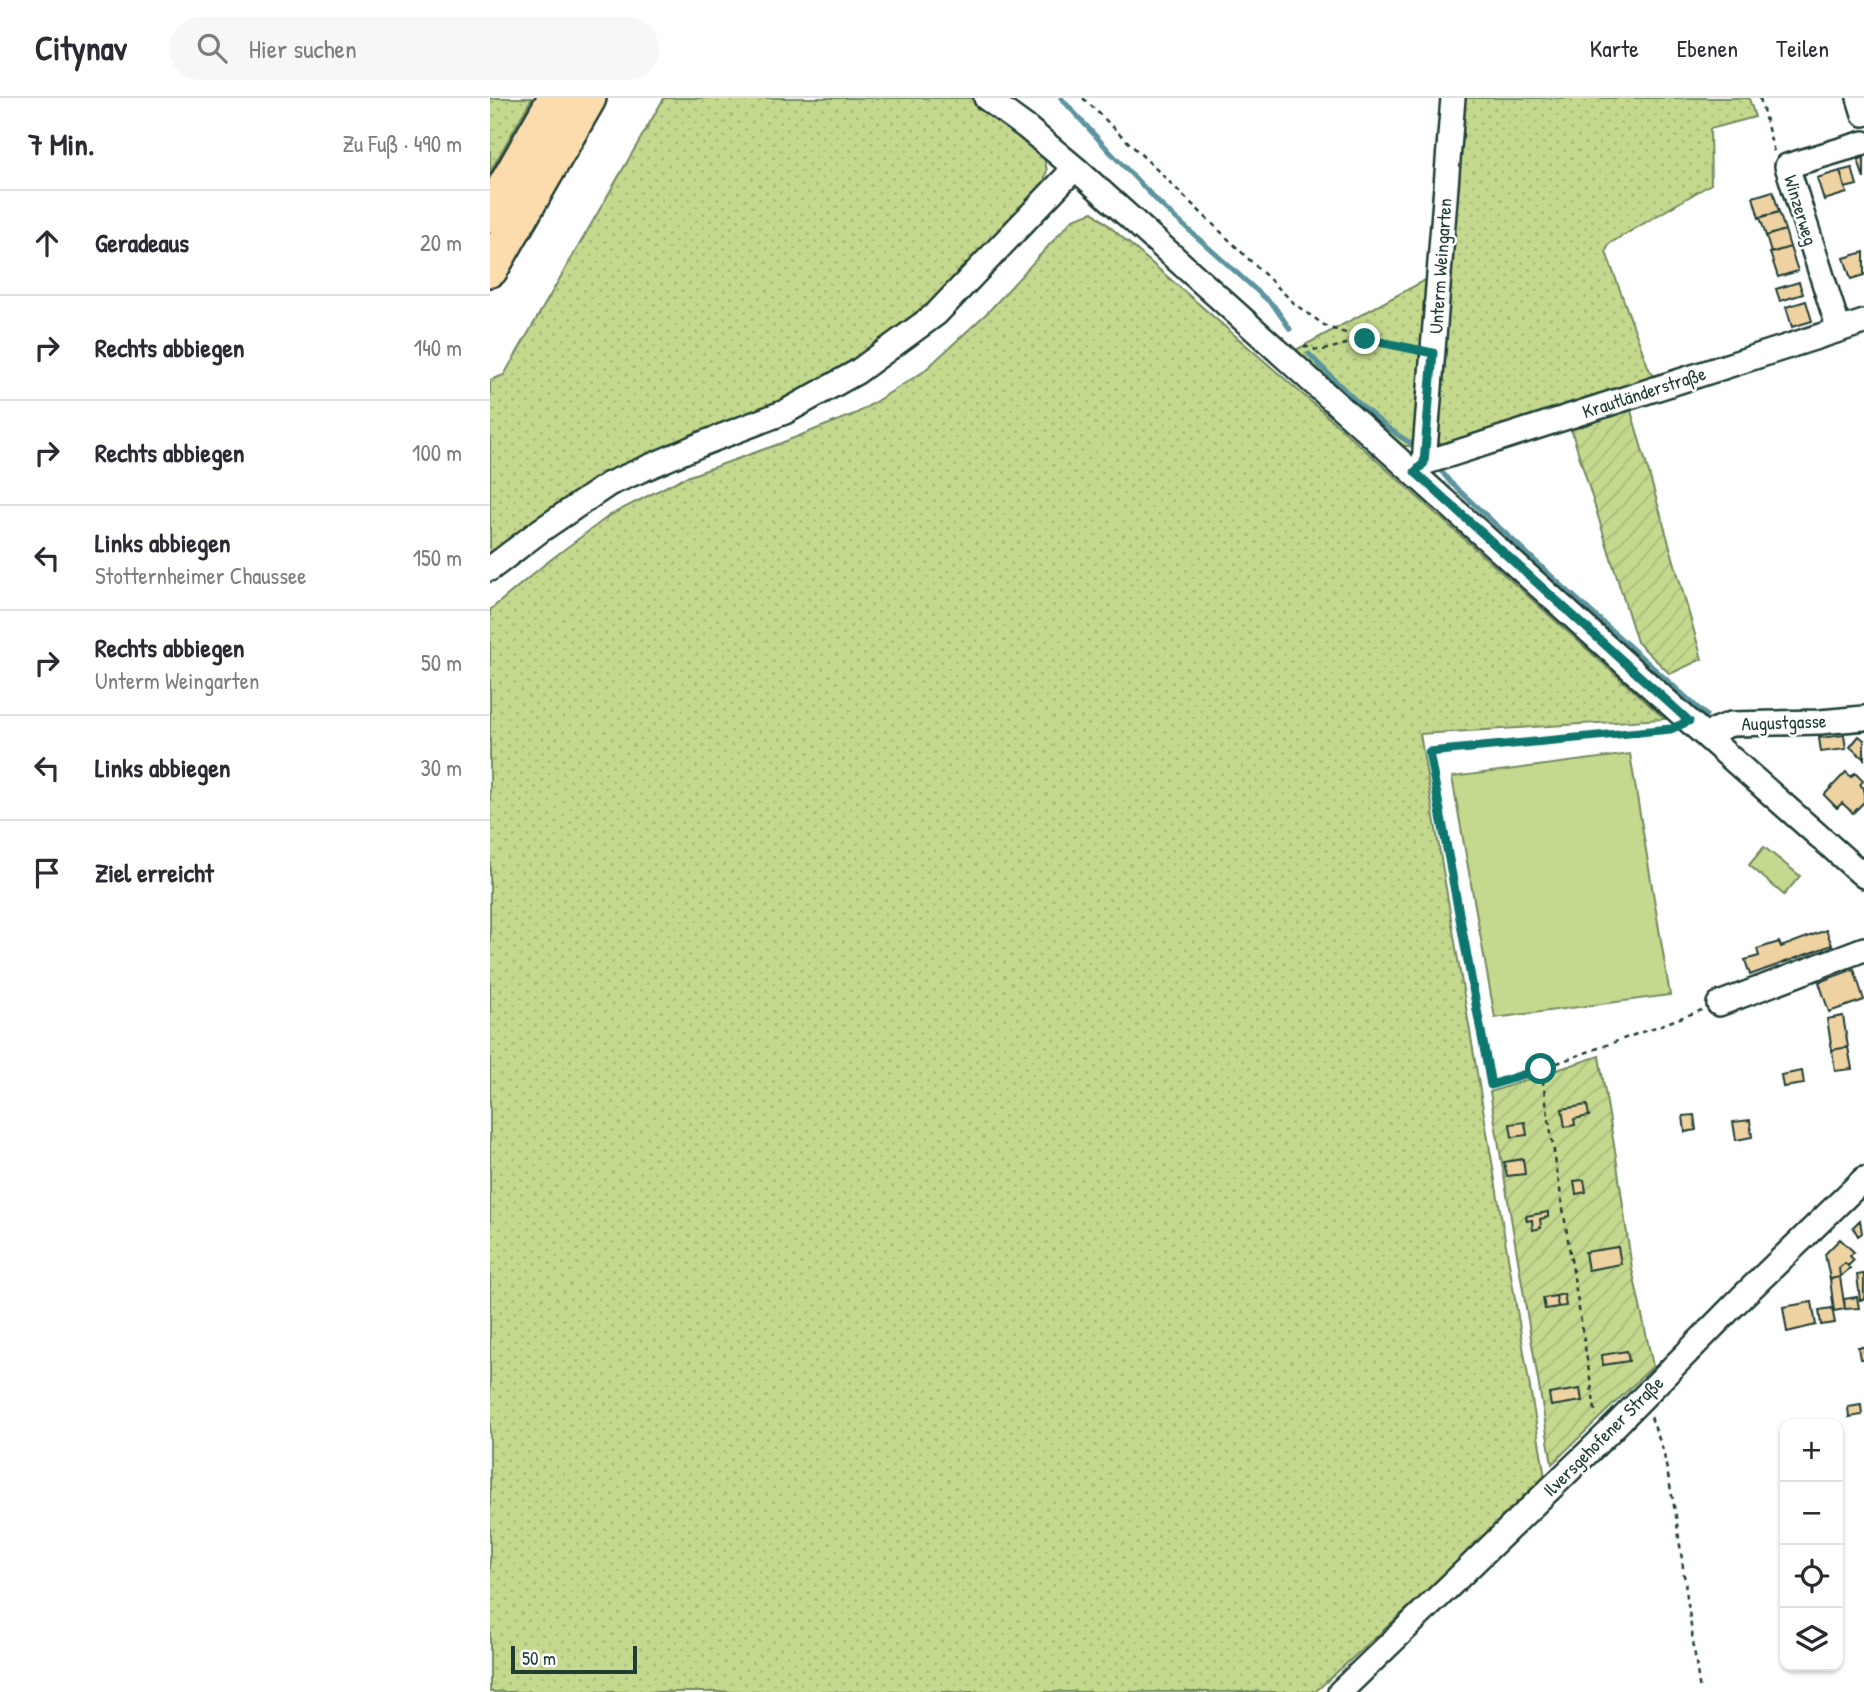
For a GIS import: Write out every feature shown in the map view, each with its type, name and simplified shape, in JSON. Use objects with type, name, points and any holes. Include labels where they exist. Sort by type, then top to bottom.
[{"type":"highway","points":[[490,214],[556,98]]},
{"type":"highway","points":[[490,269],[588,98]]},
{"type":"street","points":[[986,98],[1075,168],[1377,439],[1419,467],[1689,721],[1864,876]]},
{"type":"street","name":"Unterm Weingarten","points":[[1419,467],[1433,353],[1453,98]]},
{"type":"street","points":[[1859,98],[1864,114]]},
{"type":"street","name":"Winzerweg","points":[[1839,330],[1787,166],[1864,143]]},
{"type":"street","points":[[490,569],[609,484],[785,412],[857,372],[936,314],[1075,168]]},
{"type":"street","name":"Krautländerstraße","points":[[1419,467],[1864,322]]},
{"type":"street","name":"Augustgasse","points":[[1707,736],[1731,724],[1864,718]]},
{"type":"street","points":[[1719,1004],[1864,949]]},
{"type":"street","name":"Ilversgehofener Straße","points":[[1340,1692],[1864,1179]]},
{"type":"path","points":[[1083,98],[1296,305],[1327,327],[1365,339],[1433,353]]},
{"type":"path","points":[[1759,98],[1777,162],[1787,166]]},
{"type":"path","points":[[1300,345],[1320,352],[1365,339]]},
{"type":"path","points":[[1689,721],[1671,729],[1429,752],[1491,1085],[1719,1004]]},
{"type":"path","points":[[1541,1069],[1597,1420]]},
{"type":"path","points":[[1639,1401],[1652,1418],[1663,1450],[1676,1516],[1700,1692]]},
{"type":"green space","points":[[490,98],[532,98],[490,172]]},
{"type":"green space","points":[[664,98],[979,98],[1043,154],[1047,170],[1042,189],[977,264],[904,329],[844,370],[774,407],[608,477],[551,509],[490,555],[490,380],[504,375]]},
{"type":"green space","points":[[1463,98],[1749,98],[1755,117],[1710,129],[1711,184],[1609,244],[1606,252],[1649,369],[1656,378],[1447,444],[1440,443],[1435,435]]},
{"type":"green space","points":[[1093,212],[1316,406],[1665,719],[1420,734],[1546,1483],[1315,1692],[490,1692],[490,610],[610,515],[681,479],[857,413],[923,372],[988,312],[1073,219]]},
{"type":"green space","points":[[1429,278],[1415,447],[1398,445],[1294,351]]},
{"type":"green space","points":[[1630,407],[1702,659],[1670,674],[1637,642],[1570,426]]},
{"type":"green space","points":[[1630,754],[1670,995],[1495,1018],[1452,777]]},
{"type":"green space","points":[[1764,847],[1800,876],[1784,895],[1749,865]]},
{"type":"green space","points":[[1599,1056],[1632,1269],[1653,1366],[1552,1464],[1490,1092]]},
{"type":"building","points":[[1864,157],[1864,179],[1858,160]]},
{"type":"building","points":[[1852,168],[1857,185],[1845,188],[1840,171]]},
{"type":"building","points":[[1840,171],[1847,193],[1824,200],[1817,178]]},
{"type":"building","points":[[1773,191],[1779,212],[1759,218],[1753,197]]},
{"type":"building","points":[[1779,212],[1785,230],[1766,236],[1760,217]]},
{"type":"building","points":[[1785,230],[1790,247],[1771,253],[1766,236]]},
{"type":"building","points":[[1790,247],[1798,271],[1778,277],[1770,253]]},
{"type":"building","points":[[1864,252],[1864,275],[1851,279],[1844,258]]},
{"type":"building","points":[[1799,282],[1803,294],[1780,301],[1776,289]]},
{"type":"building","points":[[1806,301],[1812,321],[1792,327],[1786,307]]},
{"type":"building","points":[[1844,735],[1846,749],[1821,752],[1819,738]]},
{"type":"building","points":[[1859,736],[1864,740],[1864,759],[1850,747]]},
{"type":"building","points":[[1846,772],[1851,777],[1855,773],[1863,781],[1860,785],[1864,788],[1864,802],[1853,813],[1842,803],[1837,808],[1824,795]]},
{"type":"building","points":[[1826,930],[1832,945],[1750,975],[1745,960],[1759,956],[1757,949],[1779,942],[1781,947]]},
{"type":"building","points":[[1854,969],[1864,1000],[1829,1012],[1819,982]]},
{"type":"building","points":[[1843,1016],[1848,1047],[1832,1050],[1827,1019]]},
{"type":"building","points":[[1848,1047],[1852,1069],[1835,1071],[1832,1050]]},
{"type":"building","points":[[1802,1071],[1804,1084],[1783,1087],[1781,1075]]},
{"type":"building","points":[[1587,1105],[1589,1116],[1574,1119],[1575,1125],[1565,1127],[1562,1109]]},
{"type":"building","points":[[1694,1115],[1696,1130],[1685,1132],[1683,1116]]},
{"type":"building","points":[[1750,1120],[1752,1137],[1736,1140],[1733,1122]]},
{"type":"building","points":[[1525,1122],[1527,1135],[1512,1137],[1510,1124]]},
{"type":"building","points":[[1523,1159],[1525,1174],[1507,1176],[1504,1162]]},
{"type":"building","points":[[1584,1180],[1586,1192],[1576,1194],[1574,1181]]},
{"type":"building","points":[[1548,1212],[1548,1217],[1540,1219],[1541,1228],[1533,1230],[1532,1220],[1527,1221],[1526,1216]]},
{"type":"building","points":[[1860,1220],[1862,1233],[1858,1236],[1853,1227]]},
{"type":"building","points":[[1840,1239],[1854,1252],[1850,1256],[1854,1260],[1848,1266],[1845,1263],[1839,1268],[1840,1277],[1830,1279],[1825,1254]]},
{"type":"building","points":[[1618,1247],[1621,1264],[1588,1270],[1585,1252]]},
{"type":"building","points":[[1845,1263],[1850,1268],[1840,1277],[1839,1268]]},
{"type":"building","points":[[1864,1274],[1864,1300],[1860,1300],[1857,1275]]},
{"type":"building","points":[[1840,1277],[1845,1309],[1834,1311],[1830,1279]]},
{"type":"building","points":[[1564,1294],[1566,1306],[1558,1307],[1556,1296]]},
{"type":"building","points":[[1556,1296],[1558,1307],[1545,1309],[1543,1298]]},
{"type":"building","points":[[1857,1297],[1859,1308],[1845,1309],[1844,1299]]},
{"type":"building","points":[[1812,1302],[1816,1325],[1787,1332],[1783,1307]]},
{"type":"building","points":[[1832,1308],[1835,1323],[1821,1325],[1819,1310]]},
{"type":"building","points":[[1858,1347],[1864,1347],[1864,1359],[1860,1359]]},
{"type":"building","points":[[1627,1351],[1629,1361],[1603,1365],[1602,1355]]},
{"type":"building","points":[[1580,1389],[1582,1401],[1551,1406],[1549,1394]]},
{"type":"building","points":[[1861,1405],[1862,1415],[1849,1417],[1848,1407]]},
{"type":"waterway","points":[[1061,98],[1162,206],[1274,306],[1290,329]]},
{"type":"waterway","points":[[1309,354],[1371,414],[1412,444]]},
{"type":"waterway","points":[[1442,472],[1558,582],[1706,715]]},
{"type":"waterway","points":[[1836,732],[1864,730]]},
{"type":"waterway","points":[[1731,736],[1752,735]]},
{"type":"route","points":[[1365,339],[1433,353],[1424,463],[1415,472],[1689,721],[1671,729],[1429,752],[1491,1085],[1541,1069]]}]
